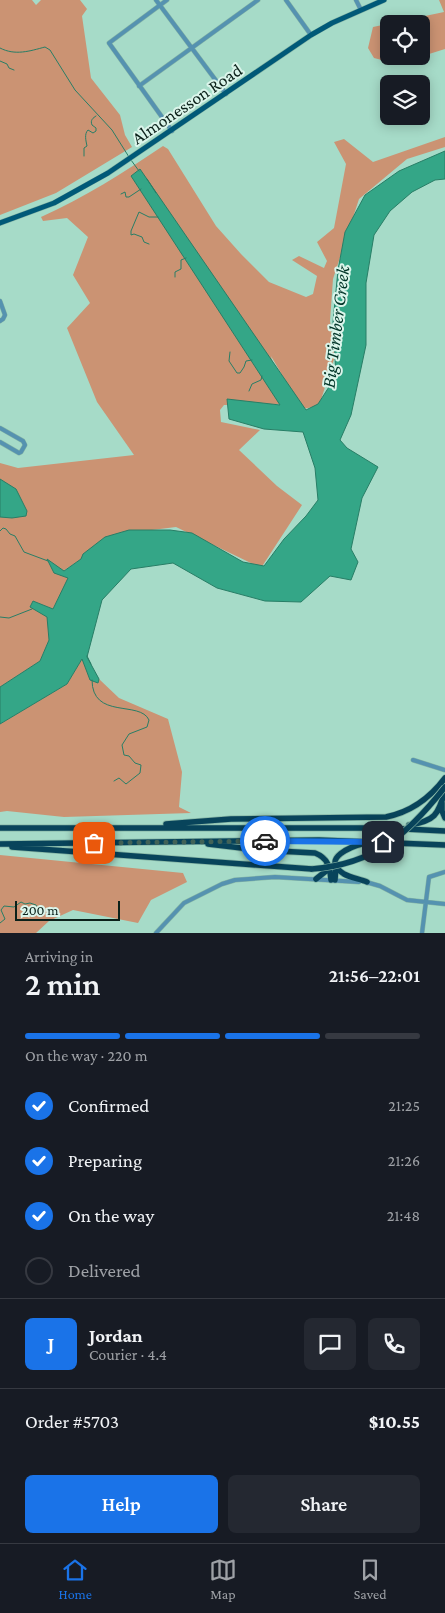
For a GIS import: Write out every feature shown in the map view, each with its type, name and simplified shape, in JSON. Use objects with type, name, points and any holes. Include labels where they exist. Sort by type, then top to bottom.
[{"type":"highway","points":[[129,827],[231,819],[379,818],[395,815],[412,808],[427,798],[445,778]]},
{"type":"highway","points":[[0,846],[312,869],[353,861],[392,842],[413,825],[445,787]]},
{"type":"highway","points":[[444,793],[442,806],[445,818]]},
{"type":"highway","points":[[385,828],[427,822],[436,814],[444,793]]},
{"type":"highway","points":[[0,828],[385,828],[445,831]]},
{"type":"highway","points":[[0,846],[194,841],[372,841],[445,845]]},
{"type":"highway","points":[[194,841],[230,848],[312,852],[319,854],[327,862],[333,880]]},
{"type":"highway","points":[[333,880],[338,856],[343,851],[372,841]]},
{"type":"highway","points":[[316,879],[326,871],[327,862]]},
{"type":"highway","points":[[336,862],[339,869],[344,873],[367,882]]},
{"type":"main road","name":"Almonesson Road","points":[[0,223],[54,203],[126,162],[311,35],[384,0]]},
{"type":"street","points":[[156,0],[226,94]]},
{"type":"street","points":[[167,0],[109,43],[172,131]]},
{"type":"street","points":[[139,86],[258,0]]},
{"type":"street","points":[[286,0],[311,35]]},
{"type":"street","points":[[356,0],[361,10]]},
{"type":"street","points":[[0,301],[5,315],[3,320],[0,321]]},
{"type":"street","points":[[0,428],[23,441],[25,445],[21,452],[19,452],[0,442]]},
{"type":"street","points":[[413,760],[445,770]]},
{"type":"street","points":[[422,933],[429,877],[445,872]]},
{"type":"street","points":[[156,933],[184,903],[222,884],[235,880],[260,877],[367,882],[384,888],[407,900],[445,904]]},
{"type":"shaded area","points":[[0,0],[32,0],[36,5],[41,0],[80,0],[87,9],[82,16],[91,78],[120,115],[125,135],[132,147],[56,193],[0,215]]},
{"type":"shaded area","points":[[439,0],[445,0],[445,49],[430,54],[430,15],[444,12]]},
{"type":"shaded area","points":[[380,26],[380,60],[374,58],[368,48],[373,27]]},
{"type":"shaded area","points":[[445,137],[445,147],[407,159],[359,199],[333,279],[330,321],[335,356],[319,406],[302,409],[271,356],[284,404],[224,405],[220,410],[221,422],[260,430],[239,450],[277,486],[302,505],[261,568],[176,527],[120,534],[63,571],[48,560],[54,572],[69,577],[53,609],[33,601],[30,607],[48,617],[49,640],[40,661],[0,687],[0,463],[18,468],[134,455],[97,402],[67,328],[90,303],[73,275],[88,237],[67,218],[43,221],[41,217],[119,175],[163,146],[168,149],[216,226],[241,254],[269,282],[306,297],[313,294],[317,276],[292,260],[299,256],[324,268],[327,261],[317,242],[334,228],[346,164],[334,142],[344,139],[373,162]]},
{"type":"shaded area","points":[[82,659],[98,683],[99,679],[119,698],[168,719],[182,772],[179,807],[191,813],[64,817],[7,811],[0,812],[0,724],[67,684]]},
{"type":"shaded area","points":[[0,855],[183,873],[187,882],[151,900],[138,923],[73,910],[49,921],[36,933],[0,933]]},
{"type":"water","name":"Big Timber Creek","points":[[445,151],[445,179],[435,180],[412,192],[390,211],[374,235],[366,283],[366,345],[351,415],[340,440],[347,448],[378,467],[362,498],[351,549],[358,562],[351,580],[330,576],[301,602],[265,601],[217,588],[173,563],[131,569],[102,600],[87,657],[99,679],[98,683],[90,680],[82,659],[67,684],[0,724],[0,687],[40,661],[49,640],[47,617],[30,607],[33,601],[53,609],[68,578],[54,573],[47,559],[64,571],[81,559],[83,554],[105,537],[129,530],[170,530],[192,533],[243,562],[264,566],[284,539],[318,500],[315,468],[303,432],[264,429],[229,419],[227,399],[280,405],[131,176],[140,169],[306,410],[318,404],[336,376],[333,322],[338,270],[345,232],[365,195],[399,171]]},
{"type":"water","points":[[0,479],[16,489],[27,511],[26,516],[0,517]]},
{"type":"waterway","points":[[0,48],[11,52],[45,47],[50,50],[75,90],[112,130],[129,157]]},
{"type":"waterway","points":[[0,61],[14,70]]},
{"type":"waterway","points":[[84,156],[84,148],[87,146],[86,133],[88,130],[93,133],[96,131],[91,122],[96,116]]},
{"type":"waterway","points":[[131,160],[139,171]]},
{"type":"waterway","points":[[147,179],[156,193]]},
{"type":"waterway","points":[[121,194],[125,192],[126,197],[129,197],[141,189]]},
{"type":"waterway","points":[[149,244],[144,242],[142,237],[134,234],[131,235],[131,231],[139,212],[149,217],[158,217]]},
{"type":"waterway","points":[[175,277],[175,272],[181,269],[181,260],[186,258]]},
{"type":"waterway","points":[[230,352],[229,361],[237,373],[240,373],[246,361],[252,360]]},
{"type":"waterway","points":[[249,391],[252,384],[261,380],[262,376]]},
{"type":"waterway","points":[[0,531],[3,528],[15,536],[24,552],[48,561]]},
{"type":"waterway","points":[[0,617],[9,618],[32,609]]},
{"type":"waterway","points":[[87,656],[91,664]]},
{"type":"waterway","points":[[92,680],[94,692],[100,700],[117,708],[144,714],[149,720],[147,727],[129,734],[122,745],[124,755],[129,756],[135,763],[141,765],[140,773],[126,784],[119,778],[114,781]]},
{"type":"waterway","points":[[0,923],[5,919],[1,910],[4,906],[14,907],[21,902],[36,905],[39,911],[44,913]]},
{"type":"way so far","points":[[94,843],[265,841]]},
{"type":"route","points":[[265,841],[330,840],[383,842]]}]
